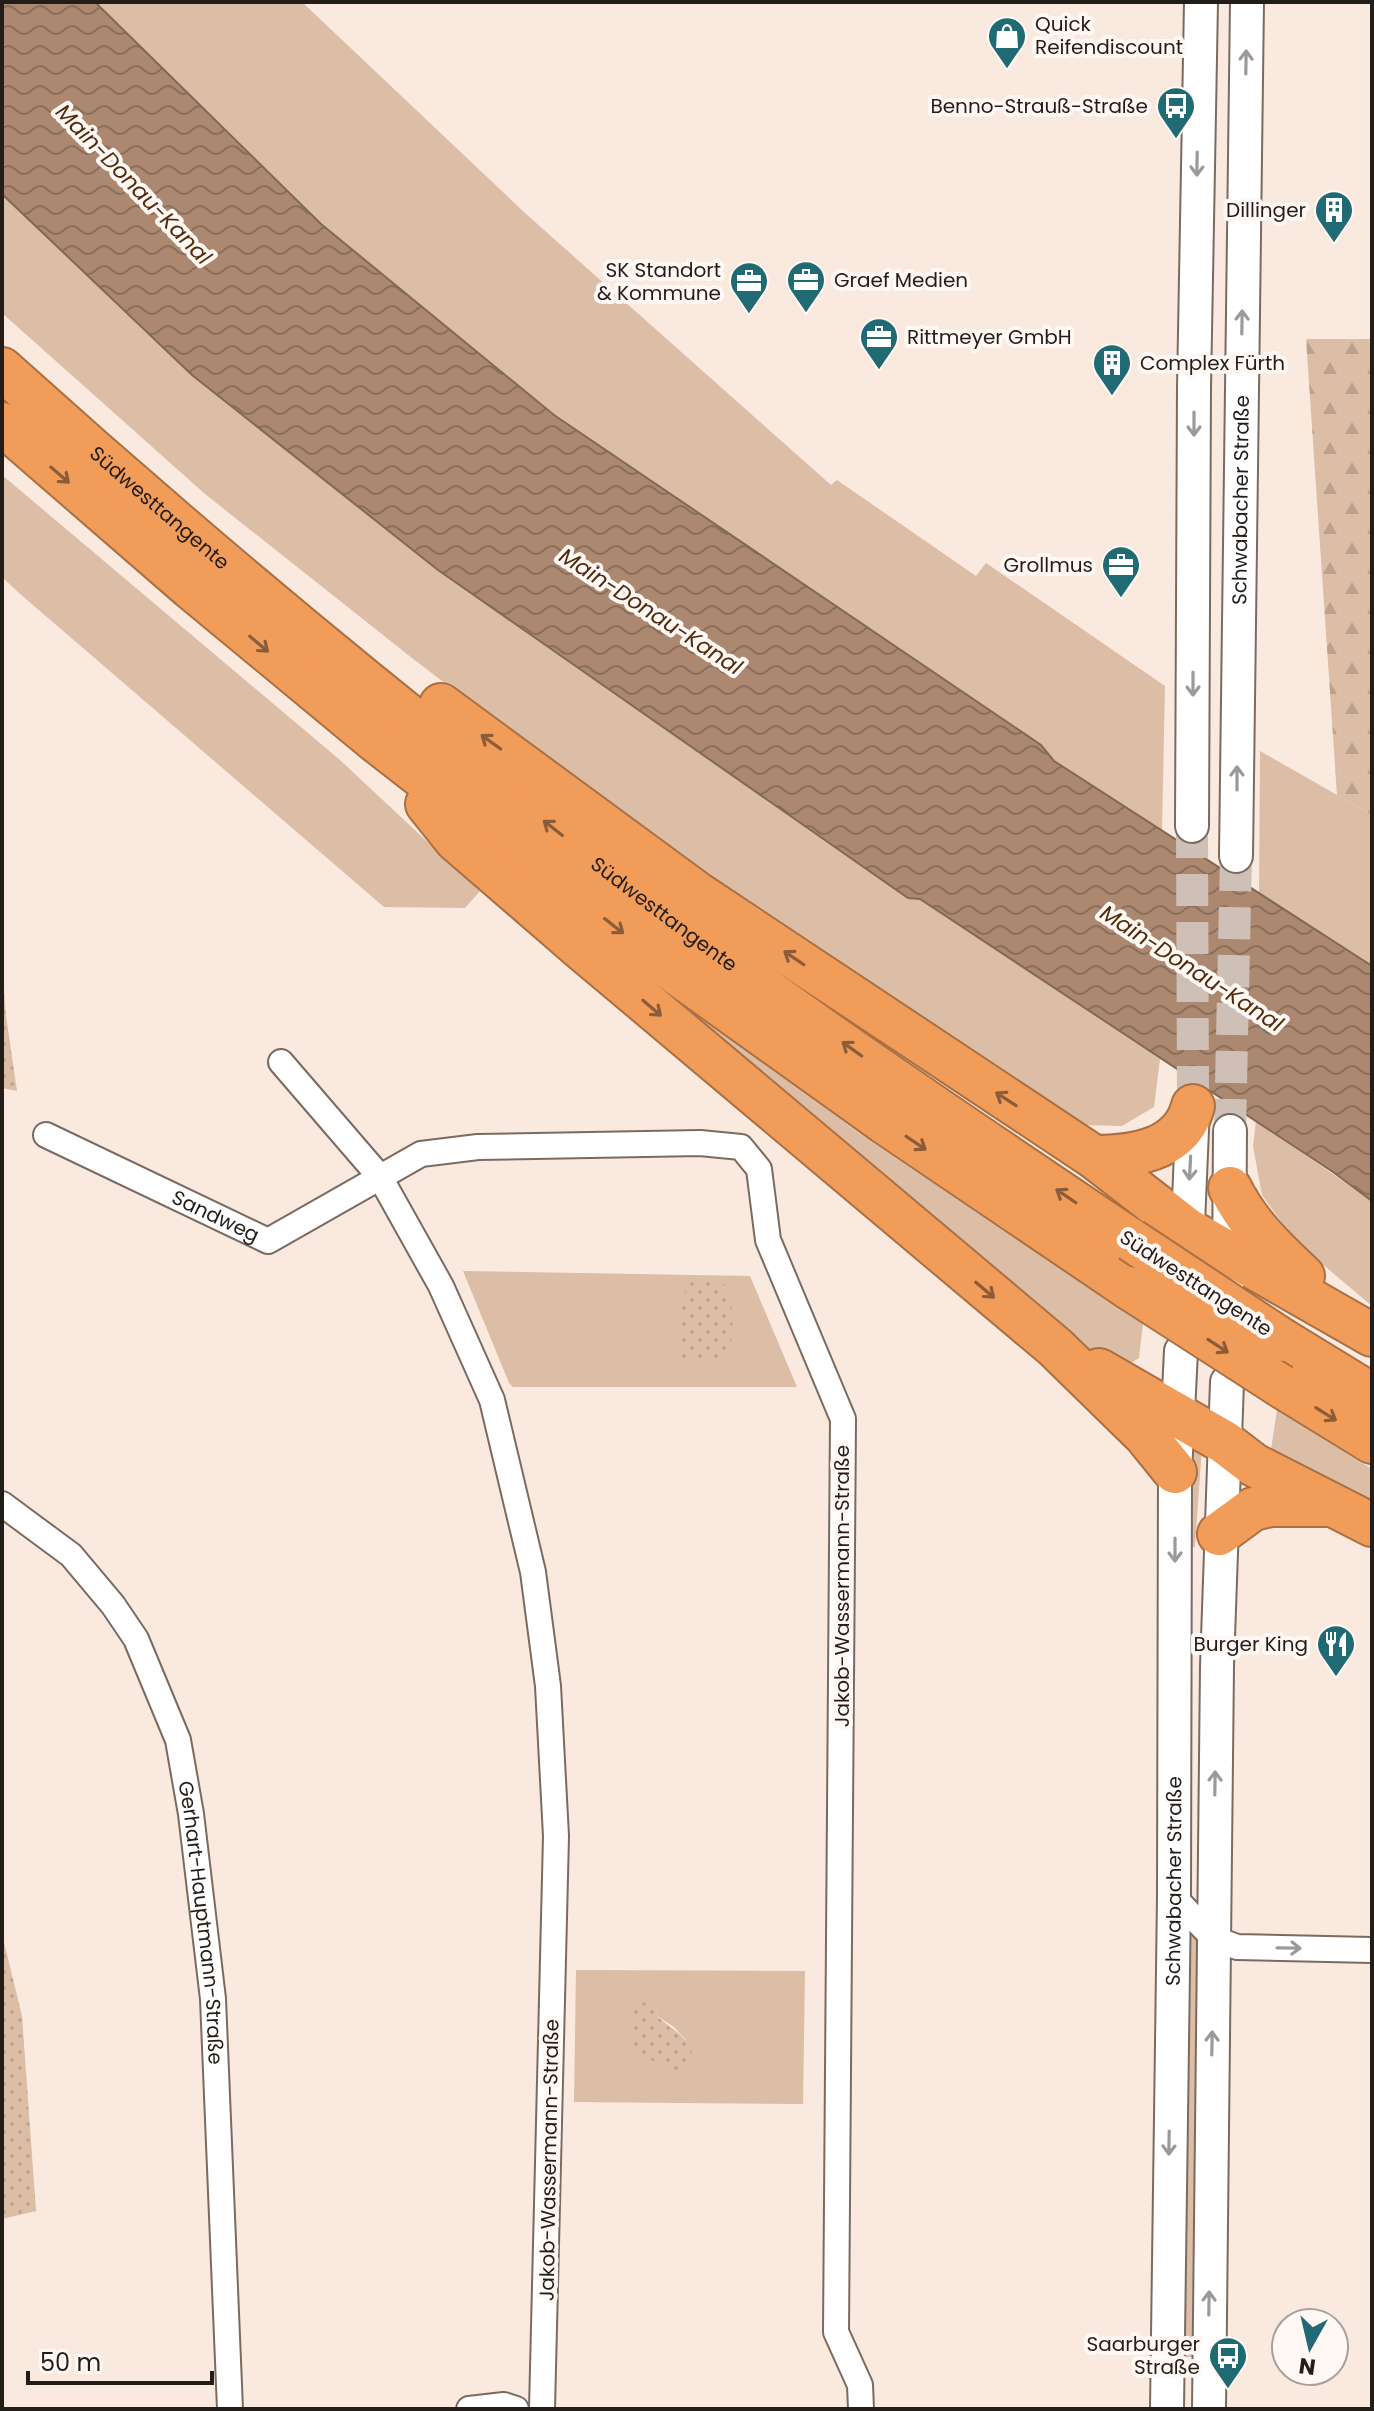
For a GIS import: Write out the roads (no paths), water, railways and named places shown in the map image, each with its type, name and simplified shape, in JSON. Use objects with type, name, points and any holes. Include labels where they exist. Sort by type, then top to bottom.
[{"type":"highway","name":"Südwesttangente","points":[[2,369],[260,593],[422,726],[678,925],[908,1089],[1282,1340],[1372,1395]]},
{"type":"highway","name":"Südwesttangente","points":[[2,424],[190,587],[376,741],[647,952],[884,1122],[1129,1288],[1372,1442]]},
{"type":"highway","points":[[260,593],[435,701],[698,894],[1094,1157],[1187,1244],[1363,1330]]},
{"type":"highway","points":[[376,741],[456,840],[1055,1347],[1145,1435],[1175,1472]]},
{"type":"highway","points":[[1094,1157],[1132,1155],[1158,1147],[1184,1129],[1193,1106]]},
{"type":"highway","points":[[1230,1188],[1240,1209],[1262,1237],[1363,1330]]},
{"type":"highway","points":[[1055,1347],[1224,1442],[1254,1465],[1372,1525]]},
{"type":"highway","points":[[1219,1534],[1253,1509],[1300,1504],[1335,1506]]},
{"type":"main road","points":[[1192,826],[1194,388],[1201,2]]},
{"type":"main road","name":"Schwabacher Straße","points":[[1236,856],[1247,2]]},
{"type":"main road","points":[[1187,1244],[1193,1106]]},
{"type":"main road","points":[[1229,1266],[1230,1131]]},
{"type":"main road","name":"Schwabacher Straße","points":[[1167,2409],[1165,2351],[1174,1897],[1175,1472],[1181,1351]]},
{"type":"main road","name":"Schwabacher Straße","points":[[1209,2409],[1219,1534],[1227,1382]]},
{"type":"street","name":"Jakob-Wassermann-Straße","points":[[281,1062],[380,1177],[441,1286],[492,1400],[533,1572],[548,1686],[556,1836],[542,2409]]},
{"type":"street","name":"Sandweg","points":[[46,1135],[268,1241],[380,1177]]},
{"type":"street","name":"Jakob-Wassermann-Straße","points":[[380,1177],[421,1154],[478,1147],[700,1143],[741,1147],[759,1169],[768,1240],[843,1419],[836,2332],[860,2385],[861,2409]]},
{"type":"street","name":"Gerhart-Hauptmann-Straße","points":[[2,1504],[71,1555],[113,1605],[136,1639],[178,1740],[191,1814],[213,1999],[230,2409]]},
{"type":"street","points":[[1174,1897],[1213,1938],[1237,1947],[1372,1950]]},
{"type":"street","points":[[469,2409],[504,2405],[516,2409]]},
{"type":"water","name":"Main-Donau-Kanal","points":[[2,2],[95,2],[321,224],[554,415],[1041,745],[1054,761],[1372,966],[1372,1201],[1333,1172],[920,899],[908,898],[438,570],[192,375],[2,194]]},
{"type":"tunnel","points":[[1192,826],[1193,1106]]},
{"type":"tunnel","points":[[1230,1131],[1236,856]]},
{"type":"place","name":"Quick Reifendiscount","points":[[1007,70]]},
{"type":"place","name":"Benno-Strauß-Straße","points":[[1176,140]]},
{"type":"place","name":"Dillinger","points":[[1334,244]]},
{"type":"place","name":"Graef Medien","points":[[806,314]]},
{"type":"place","name":"SK Standort & Kommune","points":[[749,315]]},
{"type":"place","name":"Rittmeyer GmbH","points":[[879,371]]},
{"type":"place","name":"Complex Fürth","points":[[1112,397]]},
{"type":"place","name":"Grollmus","points":[[1121,599]]},
{"type":"place","name":"Burger King","points":[[1336,1678]]},
{"type":"place","name":"Saarburger Straße","points":[[1228,2390]]}]
